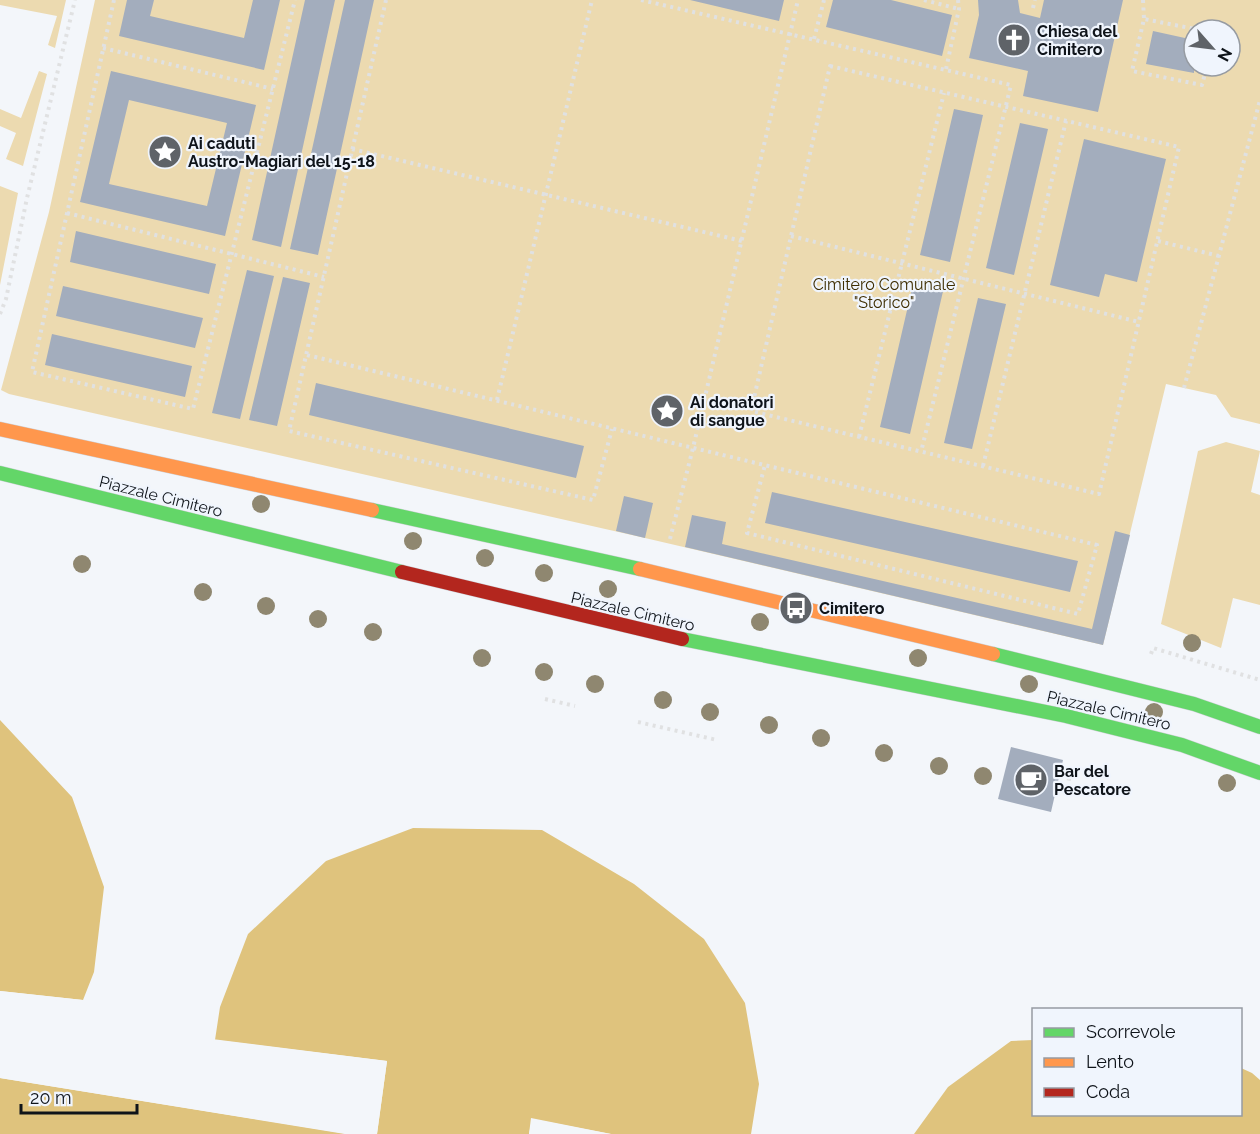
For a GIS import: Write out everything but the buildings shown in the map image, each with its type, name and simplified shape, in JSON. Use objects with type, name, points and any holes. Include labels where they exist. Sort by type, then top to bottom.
[{"type":"street","name":"Piazzale Cimitero","points":[[0,429],[660,573],[1115,683],[1194,704],[1260,727]]},
{"type":"street","name":"Piazzale Cimitero","points":[[0,473],[643,631],[1117,728],[1182,745],[1260,773]]},
{"type":"street","points":[[1194,704],[1260,715]]},
{"type":"path","points":[[0,314],[6,299],[27,198],[75,0]]},
{"type":"path","points":[[114,0],[32,372],[194,409],[295,0]]},
{"type":"path","points":[[386,0],[289,431],[592,500],[612,429]]},
{"type":"path","points":[[497,400],[592,0]]},
{"type":"path","points":[[641,0],[1011,85],[921,452]]},
{"type":"path","points":[[668,544],[693,448],[798,0]]},
{"type":"path","points":[[814,39],[824,0]]},
{"type":"path","points":[[924,0],[959,9]]},
{"type":"path","points":[[946,69],[959,9],[958,0]]},
{"type":"path","points":[[1033,8],[1035,0]]},
{"type":"path","points":[[1143,0],[1143,19],[1132,71],[1202,85],[1203,78]]},
{"type":"path","points":[[1143,19],[1182,27]]},
{"type":"path","points":[[103,48],[273,88]]},
{"type":"path","points":[[830,66],[944,93],[1179,147],[1099,494],[751,411],[830,66]]},
{"type":"path","points":[[859,437],[944,93]]},
{"type":"path","points":[[1184,388],[1260,100]]},
{"type":"path","points":[[983,466],[1066,121]]},
{"type":"path","points":[[352,149],[742,241]]},
{"type":"path","points":[[67,213],[324,277]]},
{"type":"path","points":[[791,236],[1139,322]]},
{"type":"path","points":[[1158,241],[1219,256]]},
{"type":"path","points":[[307,355],[497,400],[1097,545],[1078,614],[747,533],[765,465]]},
{"type":"path","points":[[544,699],[575,706]]},
{"type":"path","points":[[638,722],[717,740]]},
{"type":"path","points":[[1067,788],[1071,770]]},
{"type":"green space","points":[[0,0],[66,0],[55,48],[48,45],[57,16],[0,5]]},
{"type":"green space","name":"Cimitero Comunale \"Storico\"","points":[[95,0],[1260,0],[1260,424],[1231,417],[1216,395],[1166,384],[1103,645],[645,538],[9,394],[1,390],[49,212]]},
{"type":"green space","points":[[39,71],[47,74],[23,166],[6,159],[16,133],[0,126],[0,109],[21,118]]},
{"type":"green space","points":[[0,186],[18,193],[0,285]]},
{"type":"green space","points":[[1226,442],[1260,451],[1251,492],[1260,495],[1260,605],[1233,598],[1221,648],[1161,624],[1198,451]]},
{"type":"shaded area","points":[[0,720],[72,797],[104,887],[94,972],[83,1000],[0,991]]},
{"type":"shaded area","points":[[413,828],[542,830],[634,884],[704,939],[745,1003],[759,1084],[751,1134],[611,1134],[532,1119],[529,1134],[377,1134],[387,1061],[215,1040],[220,1007],[248,934],[326,861]]},
{"type":"shaded area","points":[[1032,1040],[1032,1116],[1242,1116],[1242,1068],[1260,1080],[1260,1134],[914,1134],[948,1087],[1011,1041]]},
{"type":"shaded area","points":[[0,1078],[345,1134],[0,1134]]},
{"type":"pier","points":[[0,991],[85,1001],[82,1003],[0,994]]},
{"type":"pier","points":[[212,1039],[387,1061],[377,1134],[374,1134],[384,1064],[215,1043]]},
{"type":"pier","points":[[0,1075],[346,1131],[348,1134],[0,1078]]},
{"type":"pier","points":[[531,1118],[611,1134],[596,1134],[534,1122],[532,1134],[529,1134]]},
{"type":"traffic: fast","points":[[0,473],[402,572]]},
{"type":"traffic: fast","points":[[372,510],[640,569]]},
{"type":"traffic: fast","points":[[682,639],[1066,716],[1182,745],[1260,773]]},
{"type":"traffic: fast","points":[[993,654],[1194,704],[1260,727]]},
{"type":"traffic: slow","points":[[0,429],[372,510]]},
{"type":"traffic: slow","points":[[640,569],[993,654]]},
{"type":"traffic: jam","points":[[402,572],[682,639]]},
{"type":"place","name":"Chiesa del Cimitero","points":[[1014,40]]},
{"type":"place","name":"Ai caduti Austro-Magiari del 15-18","points":[[165,152]]},
{"type":"place","name":"Ai donatori di sangue","points":[[667,411]]},
{"type":"place","name":"Cimitero","points":[[796,608]]},
{"type":"place","name":"Bar del Pescatore","points":[[1031,780]]}]
